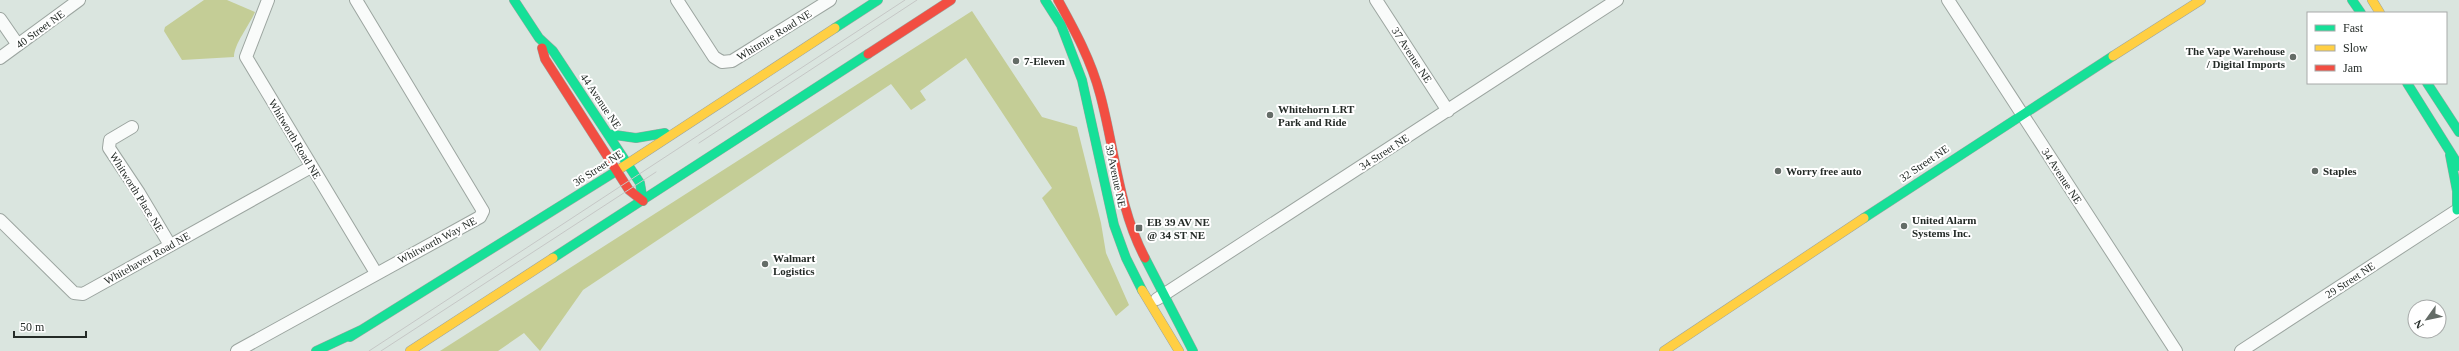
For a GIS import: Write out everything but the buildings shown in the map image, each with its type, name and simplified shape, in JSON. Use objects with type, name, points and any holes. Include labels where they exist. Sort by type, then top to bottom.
[{"type":"street","name":"40 Street NE","points":[[0,58],[80,0]]},
{"type":"street","name":"Whitworth Road NE","points":[[268,0],[246,57],[376,273]]},
{"type":"street","name":"Whitworth Way NE","points":[[237,351],[480,217],[483,211],[356,0]]},
{"type":"street","name":"Whitmire Road NE","points":[[677,0],[714,57],[722,62],[732,61],[830,0]]},
{"type":"street","name":"36 Street NE","points":[[329,351],[627,164],[878,0]]},
{"type":"street","points":[[410,351],[952,0]]},
{"type":"street","name":"39 Avenue NE","points":[[1045,0],[1065,35],[1079,72],[1092,118],[1114,225],[1122,250],[1150,303],[1179,351]]},
{"type":"street","name":"39 Avenue NE","points":[[1058,0],[1086,50],[1100,94],[1124,204],[1135,239],[1193,351]]},
{"type":"street","name":"37 Avenue NE","points":[[1376,0],[1448,110]]},
{"type":"street","name":"34 Street NE","points":[[1150,303],[1617,0]]},
{"type":"street","name":"34 Avenue NE","points":[[1948,0],[2176,351]]},
{"type":"street","name":"32 Street NE","points":[[1664,351],[1958,155],[2023,115],[2201,0]]},
{"type":"street","points":[[2352,0],[2360,12]]},
{"type":"street","points":[[2372,0],[2379,12]]},
{"type":"street","name":"44 Avenue NE","points":[[518,1],[539,38],[545,59],[629,190],[643,201]]},
{"type":"street","points":[[0,19],[18,45]]},
{"type":"street","name":"44 Avenue NE","points":[[539,38],[553,51],[640,183],[643,201]]},
{"type":"street","points":[[2408,84],[2459,166]]},
{"type":"street","points":[[2428,84],[2459,132]]},
{"type":"street","name":"Whitworth Place NE","points":[[132,127],[110,140],[109,148],[139,192],[170,245]]},
{"type":"street","points":[[608,134],[622,139],[641,140],[679,129]]},
{"type":"street","points":[[2449,152],[2458,191],[2458,209]]},
{"type":"street","name":"Whitehaven Road NE","points":[[0,220],[74,293],[83,294],[311,167]]},
{"type":"street","name":"29 Street NE","points":[[2241,351],[2458,209]]},
{"type":"street","points":[[316,351],[336,340],[361,330]]},
{"type":"green space","points":[[204,0],[227,0],[255,12],[236,46],[234,57],[182,60],[164,31],[165,27]]},
{"type":"green space","points":[[972,11],[1042,117],[1077,127],[1101,223],[1106,253],[1129,305],[1116,316],[1042,198],[1052,188],[966,58],[920,91],[926,100],[911,110],[891,84],[583,290],[540,351],[524,333],[498,351],[440,351]]},
{"type":"tram line","points":[[369,351],[905,0]]},
{"type":"tram line","points":[[699,143],[917,0]]},
{"type":"tram line","points":[[381,351],[656,172]]},
{"type":"traffic: fast","points":[[514,0],[539,38],[553,51],[640,183],[643,201]]},
{"type":"traffic: fast","points":[[835,28],[878,0]]},
{"type":"traffic: fast","points":[[1045,0],[1061,25],[1082,80],[1114,225],[1126,258],[1142,290]]},
{"type":"traffic: fast","points":[[2352,0],[2360,12]]},
{"type":"traffic: fast","points":[[553,258],[868,54]]},
{"type":"traffic: fast","points":[[1864,218],[2113,56]]},
{"type":"traffic: fast","points":[[2408,84],[2459,166]]},
{"type":"traffic: fast","points":[[2428,84],[2459,132]]},
{"type":"traffic: fast","points":[[608,134],[636,138],[665,133]]},
{"type":"traffic: fast","points":[[2450,155],[2457,191],[2457,210]]},
{"type":"traffic: fast","points":[[350,337],[618,170]]},
{"type":"traffic: fast","points":[[1145,258],[1193,351]]},
{"type":"traffic: fast","points":[[316,351],[361,330]]},
{"type":"traffic: slow","points":[[2113,56],[2201,0]]},
{"type":"traffic: slow","points":[[2372,0],[2379,12]]},
{"type":"traffic: slow","points":[[618,170],[835,28]]},
{"type":"traffic: slow","points":[[1664,351],[1864,218]]},
{"type":"traffic: slow","points":[[410,351],[553,258]]},
{"type":"traffic: slow","points":[[1142,290],[1179,351]]},
{"type":"traffic: jam","points":[[868,54],[951,0]]},
{"type":"traffic: jam","points":[[1058,0],[1092,69],[1100,94],[1123,198],[1136,239],[1145,258]]},
{"type":"traffic: jam","points":[[542,48],[545,59],[629,190],[643,201]]},
{"type":"place","name":"The Vape Warehouse / Digital Imports","points":[[2293,57]]},
{"type":"place","name":"7-Eleven","points":[[1016,61]]},
{"type":"place","name":"Whitehorn LRT Park and Ride","points":[[1270,115]]},
{"type":"place","name":"Worry free auto","points":[[1778,171]]},
{"type":"place","name":"Staples","points":[[2315,171]]},
{"type":"place","name":"United Alarm Systems Inc.","points":[[1904,226]]},
{"type":"place","name":"EB 39 AV NE @ 34 ST NE","points":[[1139,228]]},
{"type":"place","name":"Walmart Logistics","points":[[765,264]]}]
